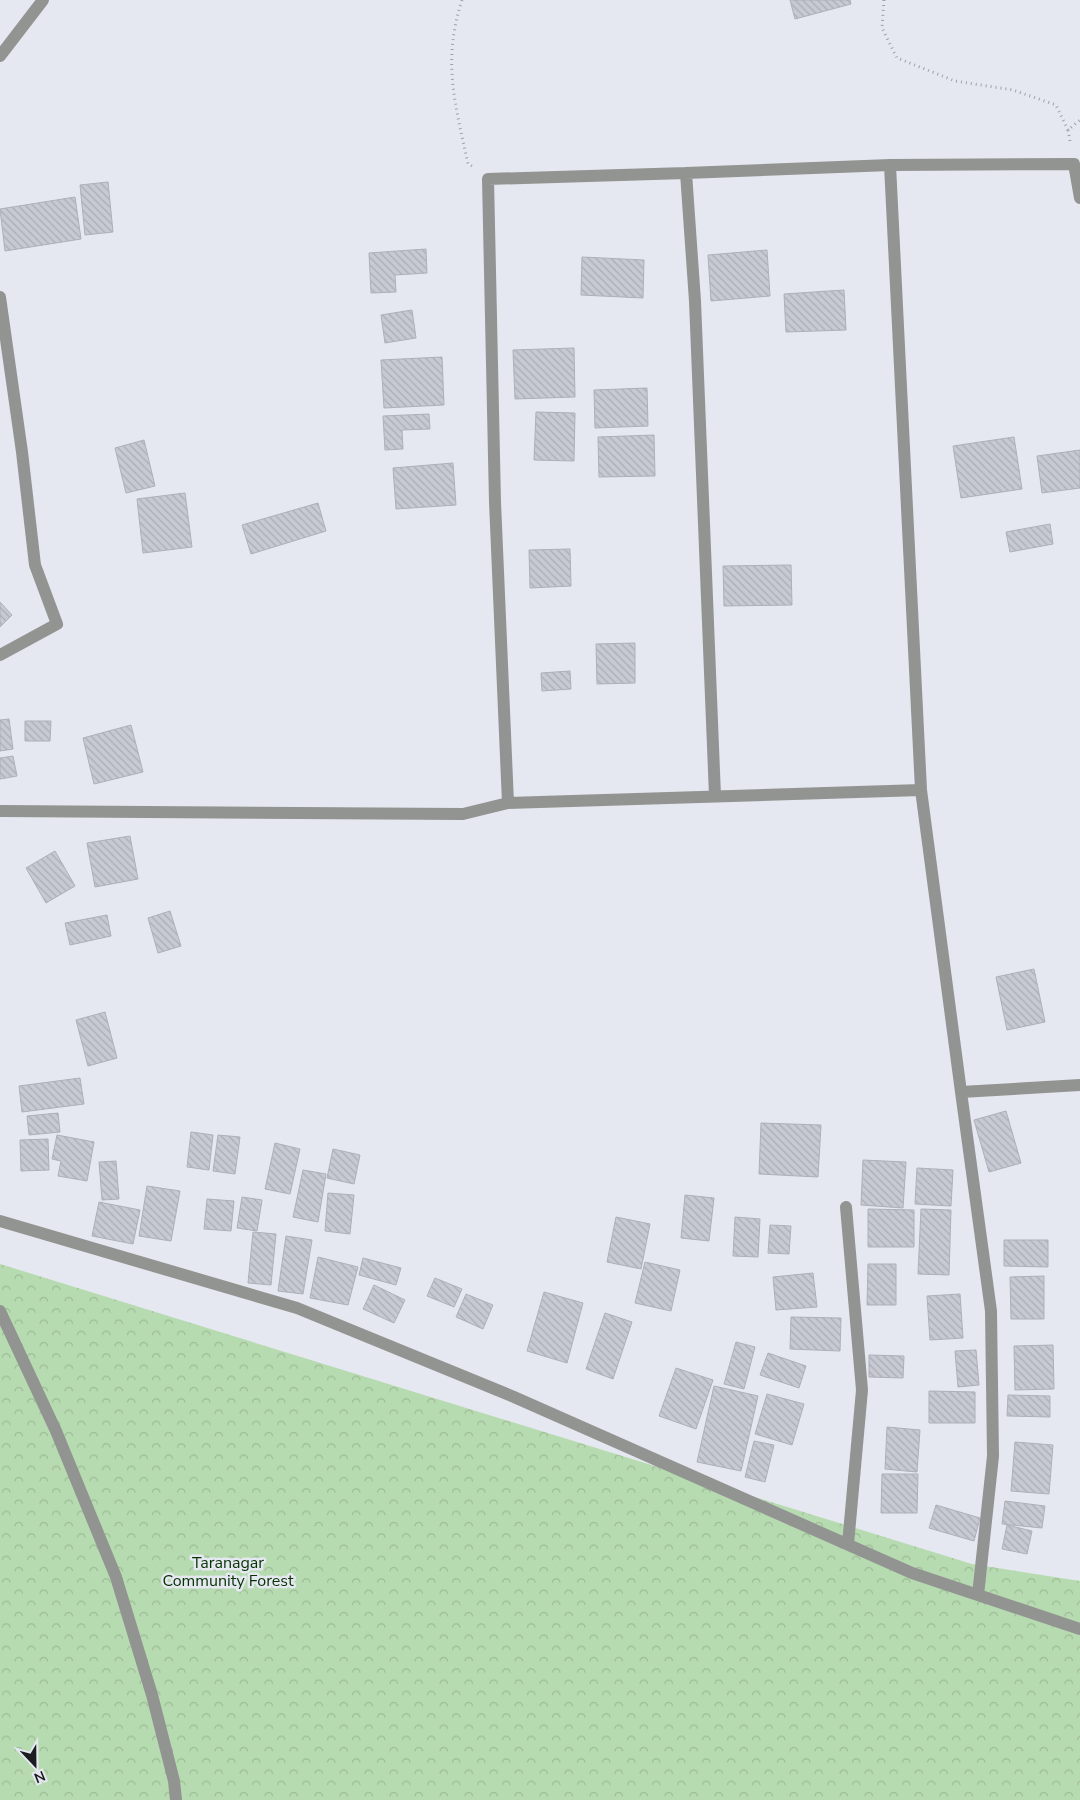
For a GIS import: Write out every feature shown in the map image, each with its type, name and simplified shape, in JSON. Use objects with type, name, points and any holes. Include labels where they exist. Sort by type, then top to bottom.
[{"type":"street","points":[[0,56],[43,0]]},
{"type":"street","points":[[508,803],[495,502],[488,179],[890,165],[1074,164],[1080,198]]},
{"type":"street","points":[[890,165],[921,790],[991,1311],[993,1456],[978,1594]]},
{"type":"street","points":[[686,173],[695,301],[715,796]]},
{"type":"street","points":[[0,297],[22,452],[35,565],[58,624],[0,655]]},
{"type":"street","points":[[0,812],[463,814],[508,803],[921,790]]},
{"type":"street","points":[[961,1092],[1080,1085]]},
{"type":"street","points":[[846,1207],[862,1390],[848,1544]]},
{"type":"street","points":[[0,1220],[297,1308],[514,1397],[912,1573],[1080,1629]]},
{"type":"street","points":[[0,1311],[56,1431],[116,1577],[152,1695],[174,1781],[176,1800]]},
{"type":"path","points":[[462,0],[454,24],[450,67],[468,164],[488,179]]},
{"type":"path","points":[[884,0],[882,28],[896,58],[955,81],[1013,90],[1056,105],[1068,130]]},
{"type":"green space","name":"Taranagar Community Forest","points":[[0,1264],[972,1564],[1080,1581],[1080,1800],[0,1800]]},
{"type":"building","points":[[790,0],[850,0],[851,4],[795,19]]},
{"type":"building","points":[[108,182],[113,232],[85,235],[80,185]]},
{"type":"building","points":[[75,197],[81,239],[5,251],[0,209]]},
{"type":"building","points":[[426,249],[427,273],[395,275],[396,292],[371,293],[369,253]]},
{"type":"building","points":[[767,250],[770,296],[711,301],[708,255]]},
{"type":"building","points":[[582,257],[644,260],[643,298],[581,295]]},
{"type":"building","points":[[844,290],[846,330],[786,332],[784,294]]},
{"type":"building","points":[[412,310],[416,338],[385,343],[381,315]]},
{"type":"building","points":[[574,348],[575,397],[515,399],[513,350]]},
{"type":"building","points":[[442,357],[444,405],[384,408],[381,360]]},
{"type":"building","points":[[647,388],[648,426],[595,428],[594,390]]},
{"type":"building","points":[[536,412],[575,413],[574,461],[534,460]]},
{"type":"building","points":[[429,414],[430,429],[402,430],[403,449],[385,450],[383,416]]},
{"type":"building","points":[[654,435],[655,476],[599,477],[598,437]]},
{"type":"building","points":[[1014,437],[1022,489],[961,498],[953,446]]},
{"type":"building","points":[[144,440],[155,486],[126,493],[115,448]]},
{"type":"building","points":[[1080,450],[1080,488],[1042,493],[1037,456]]},
{"type":"building","points":[[453,463],[456,505],[396,509],[393,468]]},
{"type":"building","points":[[185,493],[192,547],[143,553],[137,499]]},
{"type":"building","points":[[318,503],[326,531],[251,554],[242,525]]},
{"type":"building","points":[[1050,524],[1053,544],[1010,552],[1006,532]]},
{"type":"building","points":[[570,549],[571,586],[530,588],[529,550]]},
{"type":"building","points":[[791,565],[792,605],[724,606],[723,566]]},
{"type":"building","points":[[0,602],[12,615],[0,627]]},
{"type":"building","points":[[635,643],[635,683],[597,684],[596,644]]},
{"type":"building","points":[[570,671],[571,689],[542,691],[541,673]]},
{"type":"building","points":[[9,719],[13,749],[0,751],[0,720]]},
{"type":"building","points":[[25,721],[51,721],[50,741],[25,741]]},
{"type":"building","points":[[131,725],[143,772],[94,784],[83,738]]},
{"type":"building","points":[[13,756],[17,776],[0,779],[0,758]]},
{"type":"building","points":[[130,836],[138,879],[95,887],[87,843]]},
{"type":"building","points":[[55,851],[75,886],[46,903],[26,868]]},
{"type":"building","points":[[170,911],[181,946],[158,953],[148,918]]},
{"type":"building","points":[[107,915],[111,936],[70,945],[65,923]]},
{"type":"building","points":[[1034,969],[1045,1022],[1007,1030],[996,977]]},
{"type":"building","points":[[105,1012],[117,1058],[88,1066],[76,1020]]},
{"type":"building","points":[[80,1078],[84,1104],[22,1112],[19,1086]]},
{"type":"building","points":[[1006,1111],[1021,1163],[989,1172],[974,1120]]},
{"type":"building","points":[[58,1113],[60,1132],[29,1135],[27,1116]]},
{"type":"building","points":[[761,1123],[821,1125],[818,1177],[759,1174]]},
{"type":"building","points":[[191,1132],[213,1135],[209,1170],[187,1167]]},
{"type":"building","points":[[57,1135],[94,1142],[87,1181],[58,1176],[61,1161],[52,1159]]},
{"type":"building","points":[[218,1135],[240,1137],[235,1174],[213,1171]]},
{"type":"building","points":[[48,1139],[49,1170],[21,1171],[20,1140]]},
{"type":"building","points":[[275,1143],[300,1149],[290,1194],[265,1189]]},
{"type":"building","points":[[333,1149],[360,1155],[354,1184],[327,1178]]},
{"type":"building","points":[[863,1160],[906,1162],[903,1208],[861,1205]]},
{"type":"building","points":[[116,1161],[119,1199],[102,1200],[99,1162]]},
{"type":"building","points":[[917,1168],[953,1170],[951,1206],[915,1204]]},
{"type":"building","points":[[303,1170],[326,1174],[318,1222],[293,1217]]},
{"type":"building","points":[[147,1186],[180,1191],[171,1241],[139,1236]]},
{"type":"building","points":[[328,1193],[354,1195],[350,1234],[325,1231]]},
{"type":"building","points":[[685,1195],[714,1198],[709,1241],[681,1238]]},
{"type":"building","points":[[242,1197],[262,1200],[257,1231],[237,1228]]},
{"type":"building","points":[[207,1199],[234,1201],[231,1231],[204,1229]]},
{"type":"building","points":[[99,1202],[140,1210],[133,1244],[92,1236]]},
{"type":"building","points":[[868,1209],[914,1210],[914,1247],[868,1247]]},
{"type":"building","points":[[921,1209],[951,1210],[949,1275],[918,1274]]},
{"type":"building","points":[[616,1217],[650,1224],[641,1269],[607,1262]]},
{"type":"building","points":[[735,1217],[760,1219],[758,1257],[733,1256]]},
{"type":"building","points":[[770,1225],[791,1226],[789,1254],[768,1253]]},
{"type":"building","points":[[253,1232],[276,1234],[271,1285],[248,1283]]},
{"type":"building","points":[[286,1236],[312,1240],[303,1294],[278,1291]]},
{"type":"building","points":[[1004,1240],[1048,1240],[1048,1267],[1004,1266]]},
{"type":"building","points":[[318,1257],[358,1267],[348,1305],[310,1298]]},
{"type":"building","points":[[363,1258],[401,1268],[396,1285],[359,1275]]},
{"type":"building","points":[[645,1262],[680,1270],[671,1311],[635,1303]]},
{"type":"building","points":[[868,1264],[896,1264],[896,1305],[867,1305]]},
{"type":"building","points":[[813,1273],[817,1307],[776,1310],[773,1277]]},
{"type":"building","points":[[1044,1276],[1044,1319],[1011,1319],[1010,1277]]},
{"type":"building","points":[[435,1278],[462,1289],[454,1307],[427,1296]]},
{"type":"building","points":[[374,1285],[405,1300],[394,1323],[363,1309]]},
{"type":"building","points":[[544,1292],[583,1303],[567,1363],[527,1351]]},
{"type":"building","points":[[466,1294],[493,1305],[483,1329],[456,1317]]},
{"type":"building","points":[[960,1294],[963,1338],[930,1340],[927,1296]]},
{"type":"building","points":[[605,1313],[632,1322],[613,1379],[586,1369]]},
{"type":"building","points":[[791,1317],[841,1318],[840,1351],[790,1349]]},
{"type":"building","points":[[736,1342],[755,1347],[744,1389],[724,1384]]},
{"type":"building","points":[[1053,1345],[1054,1389],[1015,1390],[1014,1346]]},
{"type":"building","points":[[976,1350],[979,1385],[958,1387],[955,1351]]},
{"type":"building","points":[[768,1353],[806,1366],[799,1388],[760,1375]]},
{"type":"building","points":[[869,1355],[904,1356],[903,1378],[869,1377]]},
{"type":"building","points":[[676,1368],[713,1380],[696,1429],[659,1416]]},
{"type":"building","points":[[714,1386],[758,1396],[741,1471],[697,1462]]},
{"type":"building","points":[[929,1391],[975,1392],[975,1423],[929,1423]]},
{"type":"building","points":[[767,1394],[804,1404],[792,1445],[755,1434]]},
{"type":"building","points":[[1008,1395],[1050,1396],[1050,1417],[1007,1416]]},
{"type":"building","points":[[887,1427],[920,1430],[917,1472],[885,1469]]},
{"type":"building","points":[[754,1441],[774,1445],[765,1482],[745,1477]]},
{"type":"building","points":[[1015,1442],[1053,1445],[1049,1494],[1011,1491]]},
{"type":"building","points":[[882,1474],[918,1474],[917,1513],[881,1513]]},
{"type":"building","points":[[1005,1501],[1045,1506],[1042,1528],[1002,1524]]},
{"type":"building","points":[[936,1505],[980,1518],[974,1541],[929,1528]]},
{"type":"building","points":[[1007,1525],[1032,1531],[1027,1554],[1002,1549]]}]
